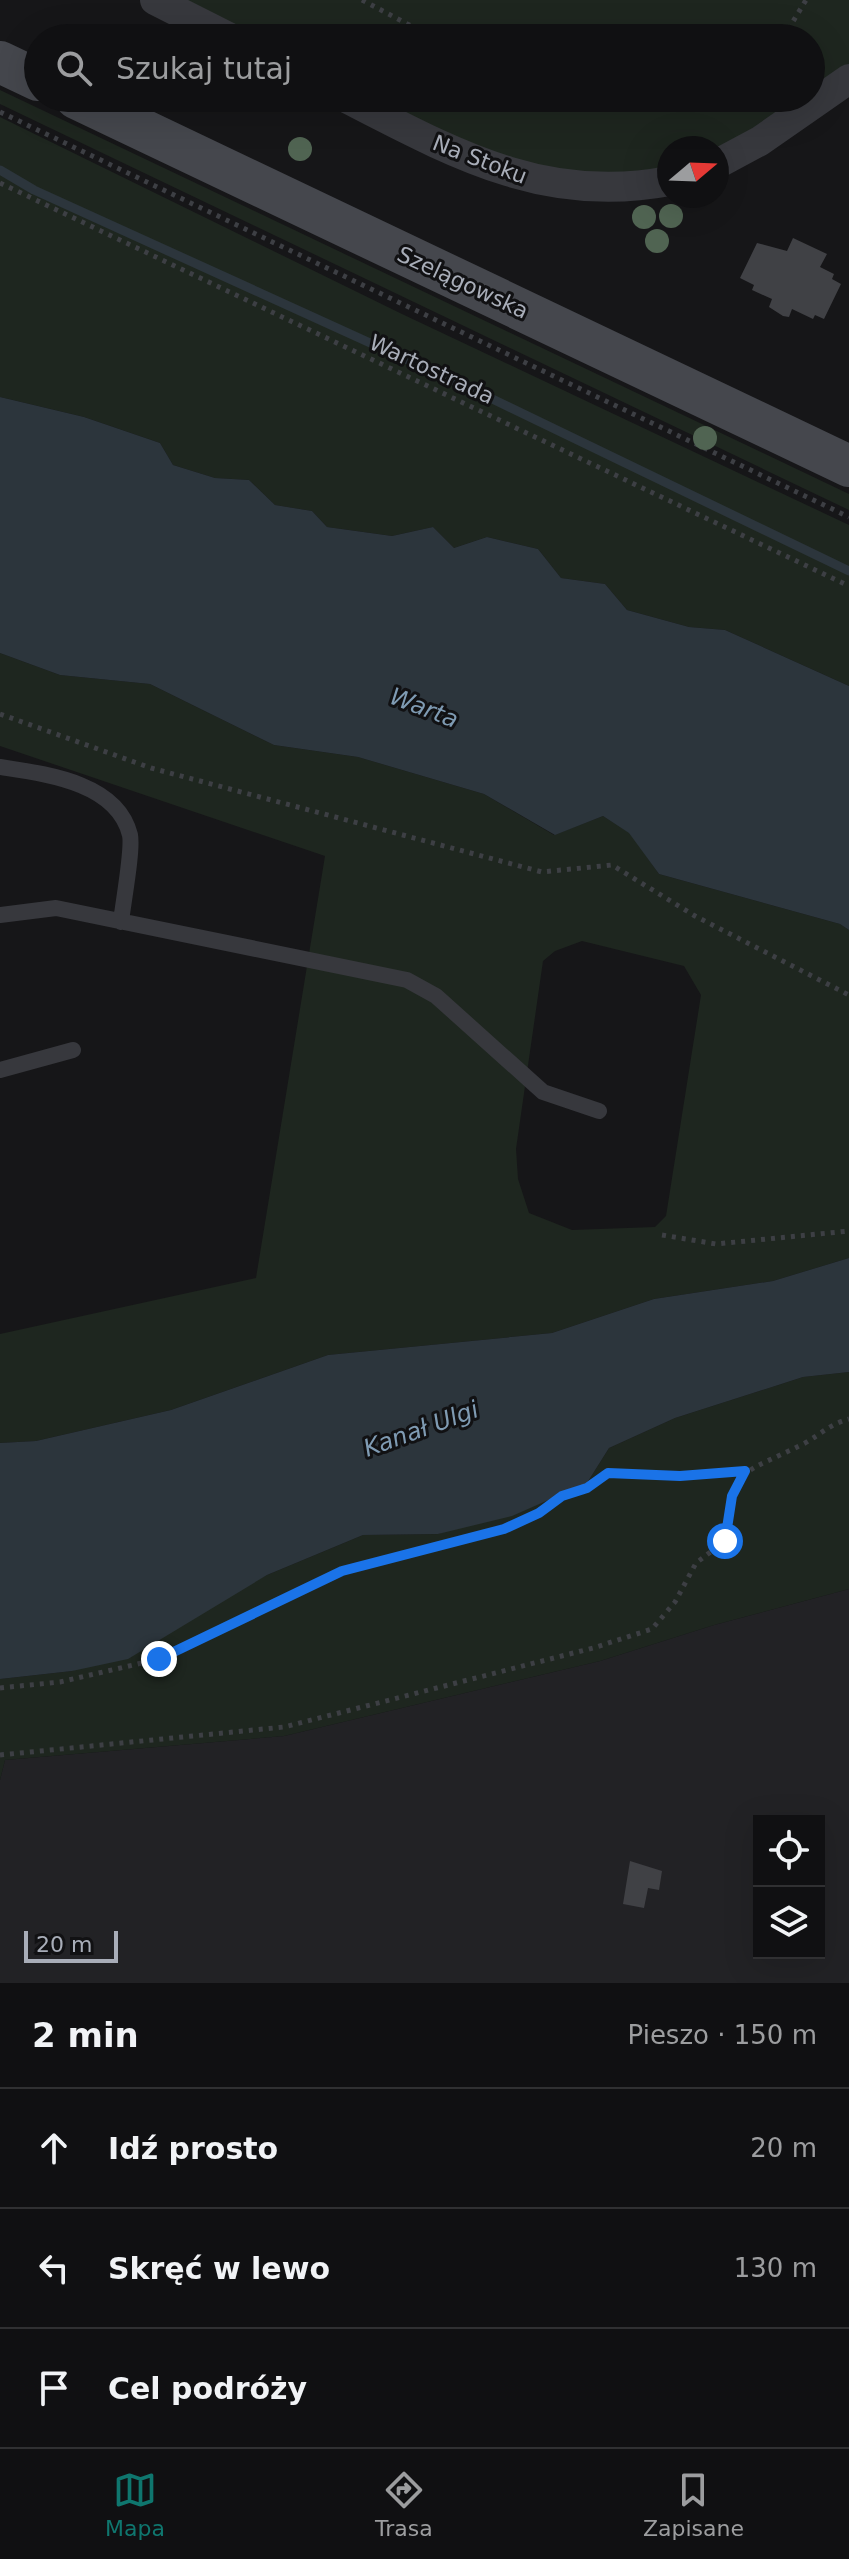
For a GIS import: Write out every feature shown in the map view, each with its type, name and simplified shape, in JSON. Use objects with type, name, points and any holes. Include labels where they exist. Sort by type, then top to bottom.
[{"type":"street","points":[[155,0],[202,24]]},
{"type":"street","points":[[0,62],[24,73]]},
{"type":"street","points":[[825,96],[849,79]]},
{"type":"street","name":"Szelągowska","points":[[105,112],[849,466]]},
{"type":"street","name":"Na Stoku","points":[[373,112],[449,151],[508,173],[597,188],[657,183]]},
{"type":"street","points":[[729,158],[760,141],[802,112]]},
{"type":"lane","points":[[0,767],[43,773],[107,796],[130,835],[121,922]]},
{"type":"lane","points":[[0,915],[56,908],[407,980],[436,996],[543,1092],[599,1111]]},
{"type":"lane","points":[[0,1070],[73,1050]]},
{"type":"path","points":[[362,0],[407,24]]},
{"type":"path","points":[[791,24],[806,0]]},
{"type":"path","points":[[0,112],[849,517]]},
{"type":"path","name":"Wartostrada","points":[[0,183],[849,586]]},
{"type":"path","points":[[0,714],[31,722],[151,768],[542,872],[612,865],[695,916],[849,995]]},
{"type":"path","points":[[662,1235],[716,1244],[849,1231]]},
{"type":"path","points":[[0,1688],[60,1682],[159,1659],[342,1571],[504,1529],[539,1513],[562,1496],[587,1488],[608,1473],[680,1476],[745,1471],[809,1441],[832,1424],[849,1419]]},
{"type":"path","points":[[0,1755],[284,1727],[593,1648],[652,1629],[675,1602],[696,1563],[725,1541],[732,1496],[745,1471]]},
{"type":"shaded area","points":[[178,0],[849,0],[849,69],[825,84],[825,24],[225,24]]},
{"type":"shaded area","points":[[0,90],[24,101],[24,112],[46,112],[849,494],[849,510],[0,104]]},
{"type":"shaded area","points":[[401,112],[784,112],[729,142],[729,136],[657,136],[657,172],[598,178],[510,162]]},
{"type":"shaded area","points":[[0,117],[402,314],[849,525],[849,686],[725,630],[689,627],[627,610],[605,584],[561,578],[538,549],[487,537],[454,548],[433,527],[392,536],[327,527],[312,511],[275,505],[249,480],[215,478],[173,465],[160,443],[84,417],[0,397]]},
{"type":"shaded area","points":[[0,653],[60,675],[150,684],[274,745],[358,757],[484,794],[554,835],[603,816],[630,833],[659,874],[840,924],[849,930],[849,1258],[773,1281],[654,1299],[552,1333],[328,1355],[171,1410],[36,1441],[0,1443],[0,1334],[256,1278],[325,856],[0,746]],"holes":[[[582,941],[684,966],[701,995],[666,1216],[655,1227],[572,1230],[529,1213],[518,1179],[516,1149],[543,961],[555,951]]]},
{"type":"shaded area","points":[[849,1372],[849,1589],[714,1625],[600,1661],[284,1736],[5,1760],[0,1780],[0,1679],[72,1671],[267,1575],[363,1535],[438,1534],[587,1483],[609,1448],[675,1418],[803,1377]]},
{"type":"shaded area","points":[[849,1589],[849,1983],[0,1983],[0,1780],[5,1760],[284,1736],[600,1661],[714,1625]]},
{"type":"water","name":"Warta","points":[[0,397],[84,417],[160,443],[173,465],[215,478],[249,480],[275,505],[312,511],[327,527],[392,536],[433,527],[454,548],[487,537],[538,549],[561,578],[605,584],[627,610],[689,627],[725,630],[849,686],[849,930],[840,924],[659,874],[629,833],[603,816],[555,835],[484,794],[358,757],[274,745],[150,684],[60,675],[0,653]]},
{"type":"water","name":"Kanał Ulgi","points":[[849,1258],[849,1372],[803,1377],[675,1418],[609,1448],[587,1483],[512,1516],[438,1534],[363,1535],[267,1575],[128,1659],[72,1671],[0,1679],[0,1443],[36,1441],[171,1410],[328,1355],[552,1333],[654,1299],[773,1281]]},
{"type":"building","points":[[793,238],[827,254],[820,267],[834,274],[832,279],[841,284],[824,319],[815,315],[813,319],[792,309],[789,317],[783,316],[769,307],[772,299],[752,290],[754,285],[740,278],[757,243],[787,251]]},
{"type":"building","points":[[630,1861],[662,1871],[659,1890],[648,1888],[644,1908],[623,1904]]},
{"type":"waterway","points":[[0,170],[34,190],[480,393],[849,571]]},
{"type":"route","points":[[159,1659],[342,1571],[504,1529],[539,1513],[562,1496],[587,1488],[608,1473],[680,1476],[745,1471],[732,1496],[725,1541]]}]
